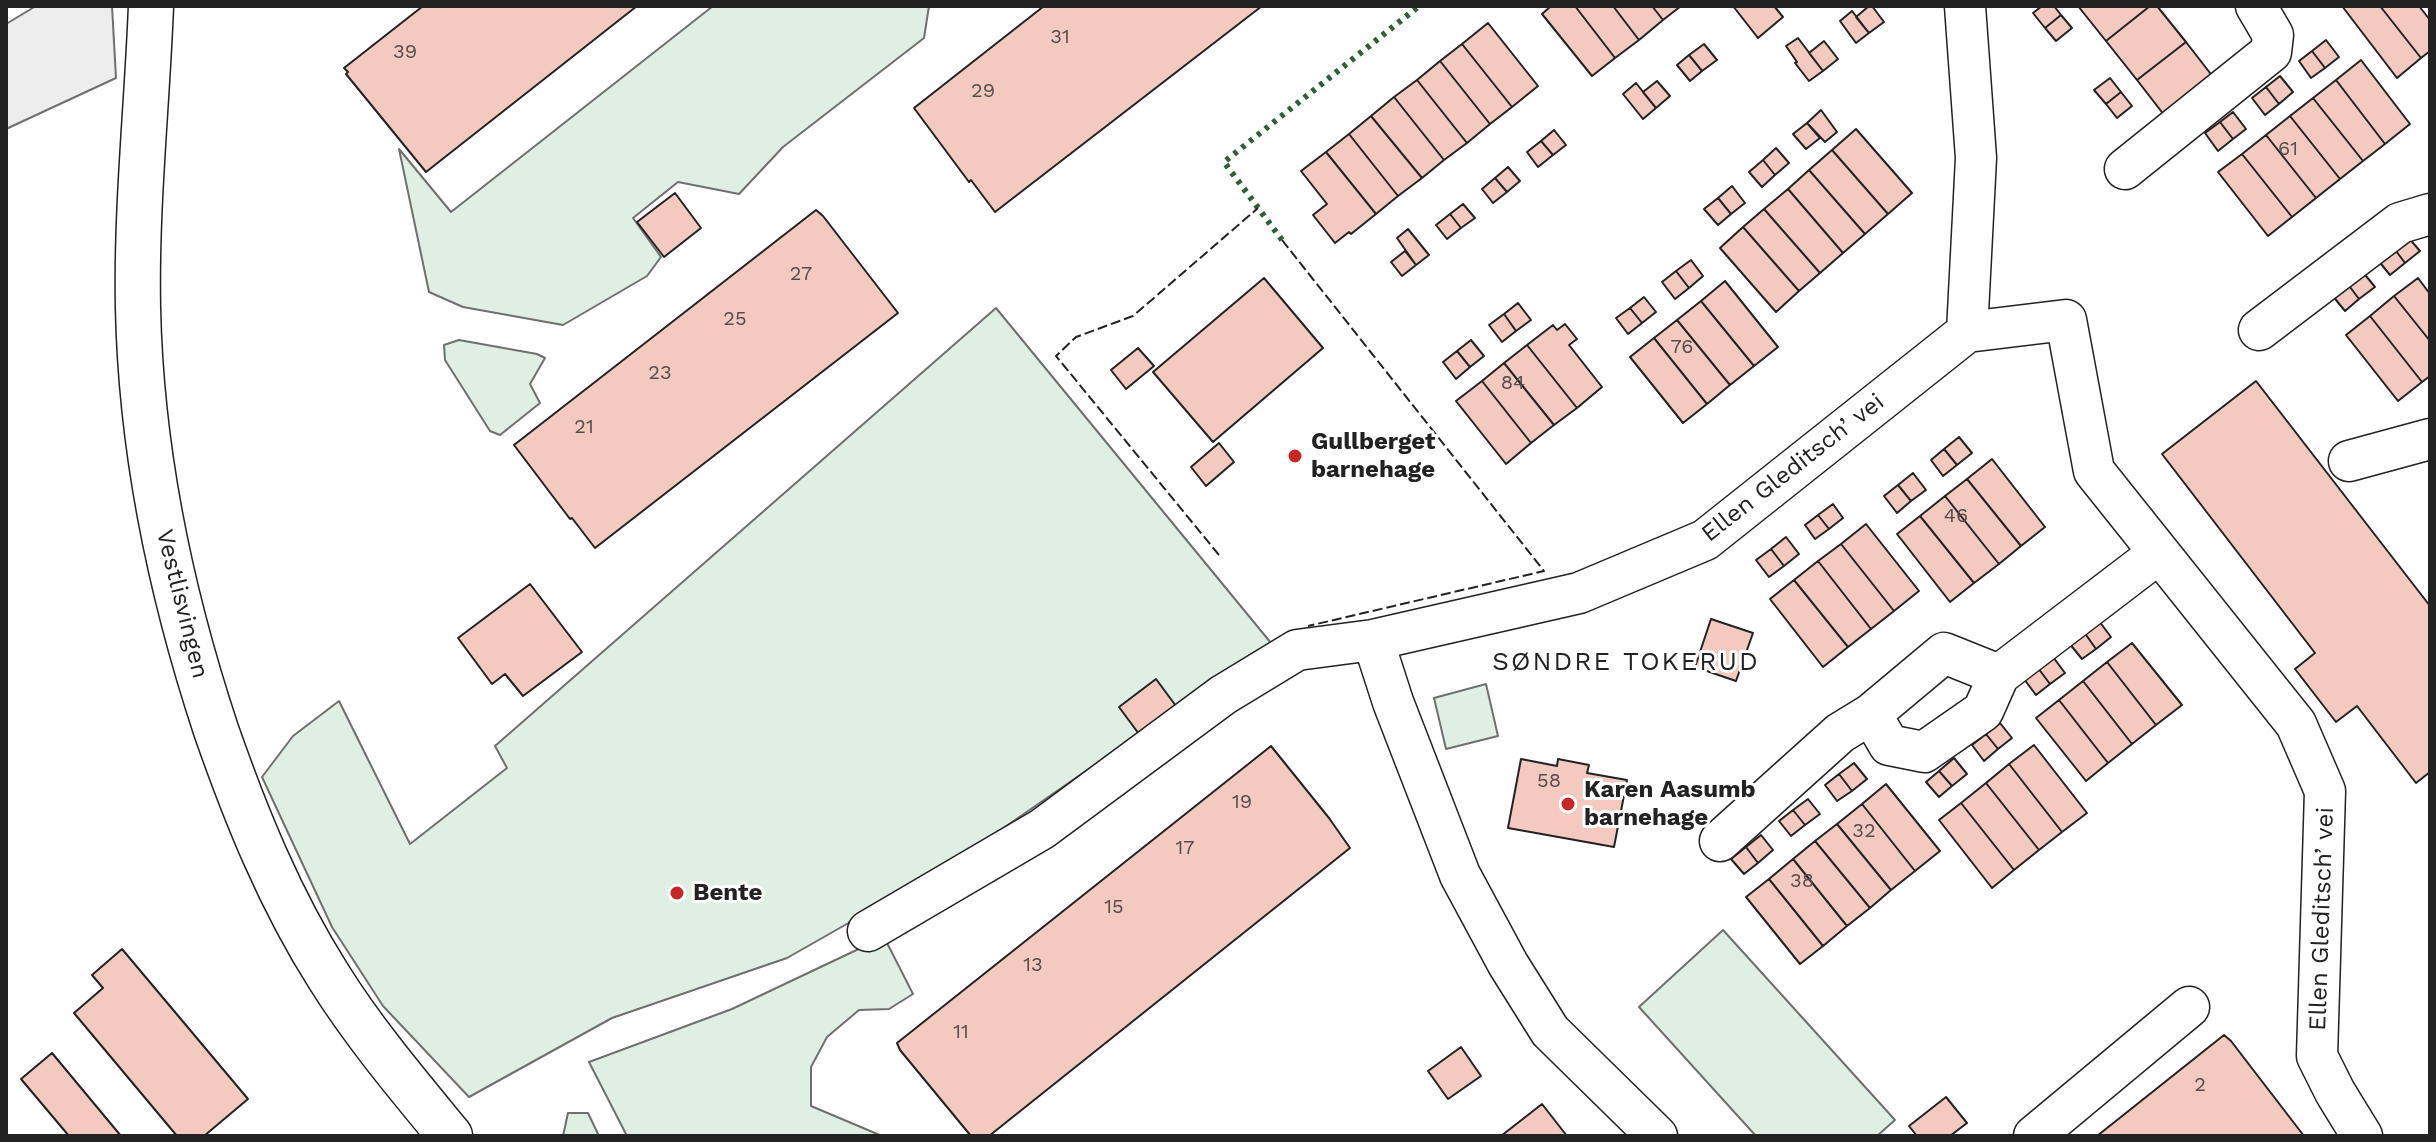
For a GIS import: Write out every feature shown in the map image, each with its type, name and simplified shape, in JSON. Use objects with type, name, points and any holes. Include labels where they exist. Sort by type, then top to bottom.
[{"type":"street","name":"Vestlisvingen","points":[[151,6],[139,234],[141,359],[149,452],[179,605],[200,681],[240,797],[264,857],[299,926],[329,978],[359,1021],[450,1136]]},
{"type":"street","points":[[1965,6],[1976,158],[1967,332]]},
{"type":"street","points":[[2125,169],[2271,52],[2273,35],[2256,6]]},
{"type":"street","points":[[2259,330],[2400,223],[2430,214]]},
{"type":"street","name":"Ellen Gleditsch’ vei","points":[[868,931],[1042,829],[1223,695],[1297,650],[1373,640],[1579,593],[1705,540],[1967,332],[2066,320],[2094,471],[2296,724],[2325,791],[2317,1056],[2362,1136]]},
{"type":"street","points":[[2349,461],[2430,439]]},
{"type":"street","points":[[1871,714],[1889,745],[1924,752],[1983,711],[1999,675],[2159,553]]},
{"type":"street","points":[[1373,640],[1393,702],[1460,875],[1508,964],[1550,1031],[1657,1136]]},
{"type":"street","points":[[1720,841],[1840,733],[1871,714],[1944,653],[1999,675]]},
{"type":"street","points":[[2034,1136],[2189,1007]]},
{"type":"green space","points":[[713,6],[929,6],[924,38],[783,147],[739,194],[678,182],[633,218],[661,257],[647,276],[563,325],[463,307],[429,292],[399,149],[451,212]]},
{"type":"green space","points":[[996,308],[1271,643],[947,867],[787,958],[612,1018],[469,1097],[383,1006],[332,927],[262,777],[293,736],[339,701],[410,844],[507,768],[495,746]]},
{"type":"green space","points":[[459,340],[545,358],[530,384],[540,403],[500,435],[490,431],[445,360],[444,345]]},
{"type":"green space","points":[[1486,684],[1498,736],[1446,749],[1434,698]]},
{"type":"green space","points":[[1723,930],[1895,1120],[1877,1136],[1756,1136],[1639,1007]]},
{"type":"green space","points":[[884,937],[913,994],[889,1009],[859,1010],[827,1037],[811,1067],[811,1106],[882,1136],[627,1136],[589,1062],[732,1009]]},
{"type":"green space","points":[[568,1113],[588,1113],[599,1136],[563,1136]]},
{"type":"shaded area","points":[[36,6],[112,6],[116,78],[6,129],[6,24]]},
{"type":"building","points":[[423,6],[637,6],[426,172],[344,68]]},
{"type":"building","points":[[1044,6],[1262,6],[995,212],[914,108]]},
{"type":"building","points":[[1551,6],[1575,6],[1615,58],[1592,76],[1542,14]]},
{"type":"building","points":[[1575,6],[1613,6],[1639,40],[1615,58]]},
{"type":"building","points":[[1613,6],[1652,6],[1663,20],[1639,40]]},
{"type":"building","points":[[1652,6],[1681,6],[1663,20]]},
{"type":"building","points":[[1733,6],[1774,6],[1783,17],[1758,38]]},
{"type":"building","points":[[1869,6],[1884,22],[1869,33],[1856,17]]},
{"type":"building","points":[[2042,6],[2054,6],[2061,15],[2045,28],[2033,13]]},
{"type":"building","points":[[2078,6],[2150,6],[2106,41]]},
{"type":"building","points":[[2150,6],[2157,6],[2186,42],[2137,80],[2106,41]]},
{"type":"building","points":[[2342,6],[2380,6],[2421,58],[2397,78]]},
{"type":"building","points":[[2380,6],[2419,6],[2430,20],[2430,51],[2421,58]]},
{"type":"building","points":[[1852,11],[1869,33],[1856,43],[1840,21]]},
{"type":"building","points":[[2061,15],[2072,28],[2056,41],[2045,28]]},
{"type":"building","points":[[1488,23],[1538,86],[1512,107],[1462,44]]},
{"type":"building","points":[[1798,38],[1823,71],[1809,81],[1786,46]]},
{"type":"building","points":[[2326,40],[2339,57],[2325,68],[2312,51]]},
{"type":"building","points":[[1824,41],[1838,59],[1823,71],[1809,53]]},
{"type":"building","points":[[2186,42],[2217,82],[2168,120],[2137,80]]},
{"type":"building","points":[[1462,44],[1512,107],[1490,124],[1440,61]]},
{"type":"building","points":[[1704,44],[1717,60],[1702,71],[1689,55]]},
{"type":"building","points":[[2312,51],[2325,68],[2311,78],[2299,61]]},
{"type":"building","points":[[1689,55],[1702,71],[1690,81],[1677,65]]},
{"type":"building","points":[[2361,60],[2410,124],[2385,144],[2336,80]]},
{"type":"building","points":[[1440,61],[1490,124],[1467,143],[1417,80]]},
{"type":"building","points":[[2280,76],[2293,92],[2279,104],[2266,87]]},
{"type":"building","points":[[2110,78],[2121,92],[2106,104],[2094,90]]},
{"type":"building","points":[[1417,80],[1467,143],[1444,160],[1394,97]]},
{"type":"building","points":[[2336,80],[2385,144],[2363,161],[2313,98]]},
{"type":"building","points":[[1657,81],[1670,96],[1656,108],[1643,92]]},
{"type":"building","points":[[1636,83],[1656,108],[1643,119],[1623,94]]},
{"type":"building","points":[[2266,87],[2279,104],[2265,115],[2252,98]]},
{"type":"building","points":[[2121,92],[2132,106],[2117,118],[2106,104]]},
{"type":"building","points":[[1394,97],[1444,160],[1422,178],[1371,116]]},
{"type":"building","points":[[2313,98],[2363,161],[2340,179],[2290,116]]},
{"type":"building","points":[[1821,110],[1837,132],[1825,142],[1807,123]]},
{"type":"building","points":[[2233,112],[2246,129],[2233,139],[2220,122]]},
{"type":"building","points":[[1371,116],[1422,178],[1398,196],[1349,134]]},
{"type":"building","points":[[2290,116],[2340,179],[2316,198],[2266,135]]},
{"type":"building","points":[[2220,122],[2233,139],[2218,151],[2205,133]]},
{"type":"building","points":[[1807,123],[1820,138],[1806,149],[1793,134]]},
{"type":"building","points":[[1856,129],[1912,193],[1888,214],[1832,150]]},
{"type":"building","points":[[1554,130],[1566,145],[1553,155],[1541,141]]},
{"type":"building","points":[[1349,134],[1398,196],[1376,214],[1326,152]]},
{"type":"building","points":[[2266,135],[2316,198],[2292,217],[2242,154]]},
{"type":"building","points":[[1541,141],[1553,155],[1538,167],[1527,152]]},
{"type":"building","points":[[1776,148],[1789,163],[1775,175],[1763,160]]},
{"type":"building","points":[[1832,150],[1888,214],[1865,234],[1809,170]]},
{"type":"building","points":[[1326,152],[1376,214],[1335,243],[1313,215],[1327,204],[1301,171]]},
{"type":"building","points":[[2242,154],[2292,217],[2268,236],[2218,172]]},
{"type":"building","points":[[1763,160],[1775,175],[1762,187],[1749,172]]},
{"type":"building","points":[[1508,167],[1520,181],[1507,192],[1495,178]]},
{"type":"building","points":[[1809,170],[1865,234],[1843,253],[1788,189]]},
{"type":"building","points":[[1495,178],[1507,192],[1493,203],[1482,189]]},
{"type":"building","points":[[1732,186],[1745,203],[1731,214],[1718,198]]},
{"type":"building","points":[[1788,189],[1843,253],[1820,273],[1764,209]]},
{"type":"building","points":[[675,193],[701,228],[664,257],[637,222]]},
{"type":"building","points":[[1718,198],[1731,214],[1718,225],[1704,209]]},
{"type":"building","points":[[1463,204],[1475,218],[1461,228],[1450,214]]},
{"type":"building","points":[[1764,209],[1820,273],[1799,291],[1743,227]]},
{"type":"building","points":[[816,210],[898,313],[595,548],[514,445]]},
{"type":"building","points":[[1450,214],[1461,228],[1447,239],[1436,225]]},
{"type":"building","points":[[1743,227],[1799,291],[1776,312],[1720,248]]},
{"type":"building","points":[[1408,229],[1429,255],[1416,265],[1397,238]]},
{"type":"building","points":[[2407,236],[2420,251],[2405,263],[2393,247]]},
{"type":"building","points":[[2393,247],[2405,263],[2390,275],[2377,259]]},
{"type":"building","points":[[1405,251],[1416,265],[1402,276],[1391,262]]},
{"type":"building","points":[[1691,260],[1703,276],[1689,288],[1676,271]]},
{"type":"building","points":[[1676,271],[1689,288],[1675,299],[1662,282]]},
{"type":"building","points":[[2362,271],[2375,287],[2359,299],[2347,283]]},
{"type":"building","points":[[1264,278],[1323,348],[1213,442],[1153,372]]},
{"type":"building","points":[[2418,278],[2430,294],[2430,341],[2394,296]]},
{"type":"building","points":[[1725,281],[1778,347],[1754,366],[1701,301]]},
{"type":"building","points":[[2347,283],[2359,299],[2345,311],[2332,295]]},
{"type":"building","points":[[2394,296],[2430,341],[2430,376],[2422,382],[2370,316]]},
{"type":"building","points":[[1644,297],[1656,312],[1642,323],[1630,308]]},
{"type":"building","points":[[1701,301],[1754,366],[1730,385],[1677,320]]},
{"type":"building","points":[[1518,303],[1531,320],[1516,331],[1504,314]]},
{"type":"building","points":[[1630,308],[1642,323],[1628,334],[1616,318]]},
{"type":"building","points":[[1504,314],[1516,331],[1502,342],[1489,325]]},
{"type":"building","points":[[2370,316],[2422,382],[2398,401],[2346,335]]},
{"type":"building","points":[[1677,320],[1730,385],[1707,404],[1654,338]]},
{"type":"building","points":[[1565,324],[1577,339],[1569,345],[1602,387],[1577,408],[1527,345],[1553,325],[1557,330]]},
{"type":"building","points":[[1654,338],[1707,404],[1683,423],[1630,357]]},
{"type":"building","points":[[1471,340],[1484,356],[1470,367],[1457,351]]},
{"type":"building","points":[[1527,345],[1577,408],[1554,425],[1504,363]]},
{"type":"building","points":[[1138,348],[1154,366],[1126,389],[1111,370]]},
{"type":"building","points":[[1457,351],[1470,367],[1456,379],[1443,362]]},
{"type":"building","points":[[1504,363],[1554,425],[1531,443],[1482,381]]},
{"type":"building","points":[[1482,381],[1531,443],[1506,464],[1456,401]]},
{"type":"building","points":[[2256,381],[2430,606],[2430,772],[2416,783],[2357,706],[2336,722],[2295,669],[2315,653],[2162,454]]},
{"type":"building","points":[[1959,437],[1972,453],[1957,465],[1944,449]]},
{"type":"building","points":[[1219,443],[1234,462],[1206,486],[1191,467]]},
{"type":"building","points":[[1944,449],[1957,465],[1943,476],[1931,460]]},
{"type":"building","points":[[1992,459],[2045,527],[2021,546],[1967,479]]},
{"type":"building","points":[[1913,473],[1926,490],[1911,501],[1898,485]]},
{"type":"building","points":[[1967,479],[2021,546],[1999,564],[1945,496]]},
{"type":"building","points":[[1898,485],[1911,501],[1897,513],[1884,496]]},
{"type":"building","points":[[1945,496],[1999,564],[1974,583],[1920,516]]},
{"type":"building","points":[[1833,504],[1843,518],[1829,529],[1818,515]]},
{"type":"building","points":[[1818,515],[1829,529],[1815,539],[1805,525]]},
{"type":"building","points":[[1920,516],[1974,583],[1950,602],[1897,534]]},
{"type":"building","points":[[1866,524],[1919,591],[1894,611],[1841,544]]},
{"type":"building","points":[[1786,537],[1799,554],[1784,566],[1771,549]]},
{"type":"building","points":[[1841,544],[1894,611],[1871,629],[1818,561]]},
{"type":"building","points":[[1771,549],[1784,566],[1769,577],[1756,560]]},
{"type":"building","points":[[1818,561],[1871,629],[1848,647],[1794,580]]},
{"type":"building","points":[[1794,580],[1848,647],[1823,667],[1770,599]]},
{"type":"building","points":[[530,584],[582,652],[523,696],[505,674],[492,684],[458,638]]},
{"type":"building","points":[[1711,619],[1753,633],[1736,681],[1695,667]]},
{"type":"building","points":[[2099,621],[2111,637],[2096,649],[2084,632]]},
{"type":"building","points":[[2084,632],[2096,649],[2082,659],[2069,643]]},
{"type":"building","points":[[2132,643],[2182,705],[2156,725],[2107,662]]},
{"type":"building","points":[[2053,657],[2065,673],[2050,684],[2038,668]]},
{"type":"building","points":[[2107,662],[2156,725],[2132,744],[2083,681]]},
{"type":"building","points":[[2038,668],[2050,684],[2036,695],[2024,679]]},
{"type":"building","points":[[1156,679],[1176,706],[1139,734],[1119,707]]},
{"type":"building","points":[[2083,681],[2132,744],[2108,763],[2059,700]]},
{"type":"building","points":[[2059,700],[2108,763],[2086,781],[2036,718]]},
{"type":"building","points":[[2000,723],[2012,738],[1998,749],[1986,734]]},
{"type":"building","points":[[1986,734],[1998,749],[1984,761],[1972,745]]},
{"type":"building","points":[[2034,745],[2087,813],[2062,832],[2009,764]]},
{"type":"building","points":[[1271,746],[1350,848],[989,1136],[971,1136],[897,1043]]},
{"type":"building","points":[[1954,758],[1967,774],[1952,786],[1939,771]]},
{"type":"building","points":[[1521,759],[1557,766],[1558,759],[1589,765],[1587,773],[1627,780],[1614,847],[1508,828]]},
{"type":"building","points":[[1854,763],[1867,779],[1852,791],[1839,774]]},
{"type":"building","points":[[2009,764],[2062,832],[2039,850],[1986,783]]},
{"type":"building","points":[[1939,771],[1952,786],[1939,797],[1926,782]]},
{"type":"building","points":[[1839,774],[1852,791],[1837,801],[1825,785]]},
{"type":"building","points":[[1986,783],[2039,850],[2014,870],[1961,803]]},
{"type":"building","points":[[1886,784],[1940,851],[1915,871],[1862,804]]},
{"type":"building","points":[[1808,799],[1820,814],[1805,825],[1793,810]]},
{"type":"building","points":[[1961,803],[2014,870],[1992,888],[1939,820]]},
{"type":"building","points":[[1862,804],[1915,871],[1891,890],[1837,824]]},
{"type":"building","points":[[1793,810],[1805,825],[1791,836],[1779,821]]},
{"type":"building","points":[[1837,824],[1891,890],[1870,908],[1815,841]]},
{"type":"building","points":[[1761,835],[1773,850],[1758,863],[1746,847]]},
{"type":"building","points":[[1815,841],[1870,908],[1847,926],[1793,859]]},
{"type":"building","points":[[1746,847],[1758,863],[1744,874],[1731,859]]},
{"type":"building","points":[[1793,859],[1847,926],[1823,946],[1769,879]]},
{"type":"building","points":[[1769,879],[1823,946],[1800,964],[1746,897]]},
{"type":"building","points":[[122,949],[248,1099],[204,1136],[177,1136],[74,1013],[103,988],[92,975]]},
{"type":"building","points":[[2224,1035],[2304,1136],[2097,1136]]},
{"type":"building","points":[[1461,1047],[1481,1076],[1448,1099],[1428,1071]]},
{"type":"building","points":[[52,1053],[121,1136],[69,1136],[21,1079]]},
{"type":"building","points":[[1946,1097],[1967,1123],[1950,1136],[1917,1136],[1909,1126]]},
{"type":"building","points":[[1542,1104],[1567,1136],[1501,1136]]},
{"type":"hedge","points":[[1282,240],[1224,162],[1419,6]]},
{"type":"fence","points":[[1219,555],[1056,356],[1076,337],[1133,316],[1258,208]]},
{"type":"fence","points":[[1282,240],[1544,571],[1308,626]]},
{"type":"place","name":"Gullberget barnehage","points":[[1295,456]]},
{"type":"place","name":"Karen Aasumb barnehage","points":[[1568,804]]},
{"type":"place","name":"Bente","points":[[677,893]]},
{"type":"district","name":"SØNDRE TOKERUD","points":[[1626,662]]}]
